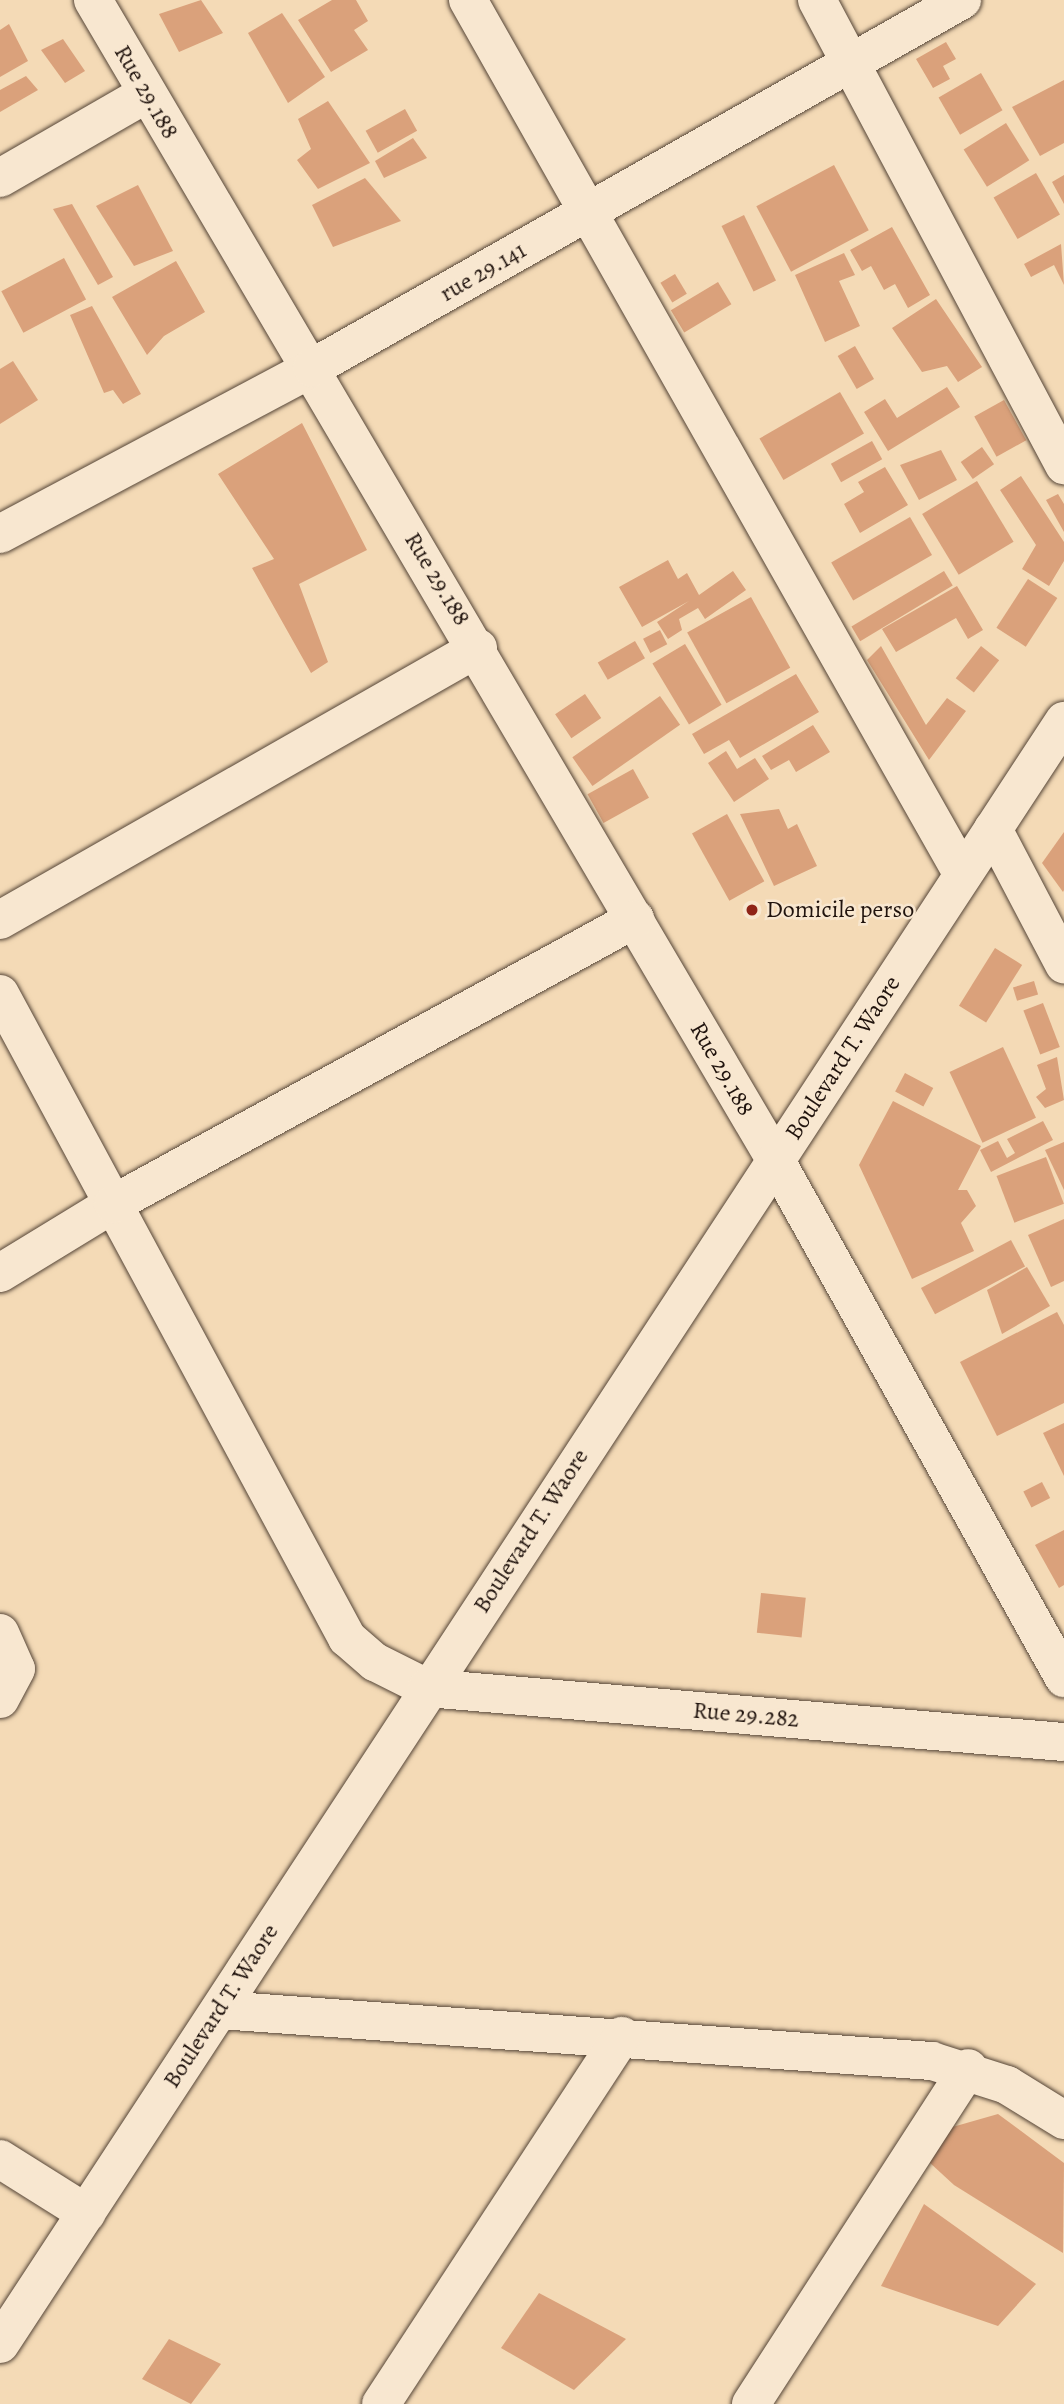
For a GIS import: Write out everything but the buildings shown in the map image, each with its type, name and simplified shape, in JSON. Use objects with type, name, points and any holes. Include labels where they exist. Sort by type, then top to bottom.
[{"type":"street","name":"Rue 29.188","points":[[93,0],[146,94],[478,648],[776,1161],[1064,1678]]},
{"type":"street","points":[[468,0],[963,875]]},
{"type":"street","points":[[817,0],[1064,465]]},
{"type":"street","name":"rue 29.141","points":[[0,534],[312,368],[962,0]]},
{"type":"street","points":[[0,178],[146,94]]},
{"type":"street","points":[[0,920],[478,648]]},
{"type":"street","name":"Boulevard T. Waore","points":[[0,2344],[1064,720]]},
{"type":"street","points":[[993,830],[1064,964]]},
{"type":"street","points":[[0,1273],[113,1204],[635,919]]},
{"type":"street","points":[[0,994],[347,1638],[375,1662],[428,1688]]},
{"type":"street","points":[[0,1633],[16,1669],[0,1699]]},
{"type":"street","name":"Rue 29.282","points":[[428,1688],[1064,1742]]},
{"type":"street","points":[[220,2010],[622,2036],[968,2068],[1064,2120]]},
{"type":"street","points":[[381,2404],[622,2036]]},
{"type":"street","points":[[751,2404],[968,2068]]},
{"type":"street","points":[[0,2159],[86,2213]]},
{"type":"place","name":"Domicile perso","points":[[752,910]]}]
